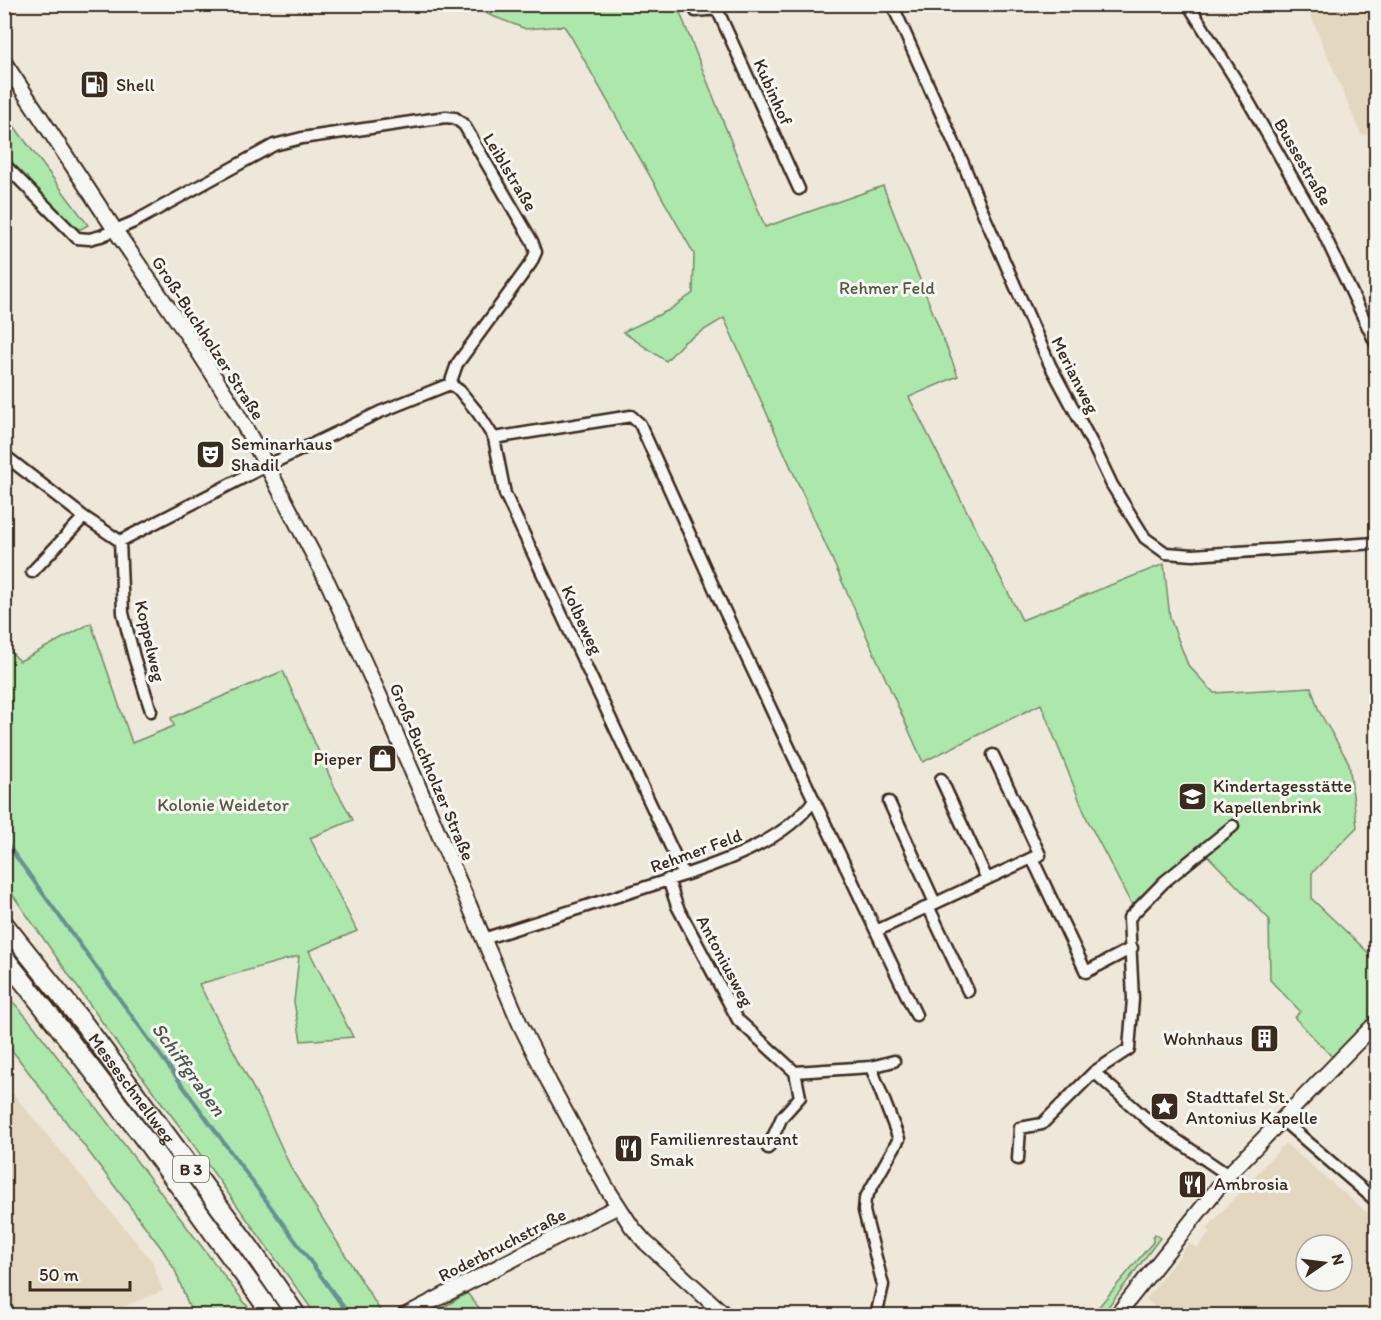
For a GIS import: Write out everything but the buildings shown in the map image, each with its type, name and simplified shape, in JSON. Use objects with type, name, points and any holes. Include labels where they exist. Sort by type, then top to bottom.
[{"type":"highway","name":"Messeschnellweg","points":[[4,924],[84,1024],[250,1248],[297,1316]]},
{"type":"highway","name":"Messeschnellweg","points":[[4,957],[94,1072],[273,1316]]},
{"type":"highway","points":[[4,964],[48,1012]]},
{"type":"street","points":[[693,4],[696,11],[723,7]]},
{"type":"street","name":"Merianweg","points":[[892,4],[1050,365],[1112,485],[1145,538],[1166,553],[1193,555],[1377,543]]},
{"type":"street","name":"Bussestraße","points":[[1188,4],[1239,85],[1322,230],[1377,344]]},
{"type":"street","name":"Kubinhof","points":[[723,7],[800,189]]},
{"type":"street","name":"Groß-Buchholzer Straße","points":[[4,62],[194,345],[230,401],[267,466],[328,583],[381,699],[520,1024],[549,1082],[618,1207],[645,1242],[726,1316]]},
{"type":"street","name":"Leiblstraße","points":[[115,230],[134,222],[274,145],[302,138],[446,117],[455,118],[464,125],[532,241],[536,252],[531,263],[457,364],[450,384]]},
{"type":"street","points":[[4,164],[77,238],[89,239],[115,230]]},
{"type":"street","points":[[4,455],[84,517],[120,541],[267,466],[380,412],[450,384]]},
{"type":"street","name":"Kolbeweg","points":[[450,384],[460,391],[472,405],[494,438],[505,494],[684,875]]},
{"type":"street","points":[[494,438],[631,416],[640,424],[719,599],[916,1015]]},
{"type":"street","points":[[32,572],[84,517]]},
{"type":"street","name":"Koppelweg","points":[[120,541],[123,613],[151,711]]},
{"type":"street","points":[[876,931],[1040,855],[993,755]]},
{"type":"street","points":[[941,779],[987,879]]},
{"type":"street","name":"Rehmer Feld","points":[[483,939],[715,865],[749,851],[806,812],[814,800]]},
{"type":"street","points":[[889,802],[968,991]]},
{"type":"street","points":[[1018,1159],[1020,1128],[1041,1124],[1094,1072],[1129,1049],[1133,999],[1130,918],[1164,882],[1233,826]]},
{"type":"street","points":[[1032,858],[1086,972],[1132,948]]},
{"type":"street","name":"Antoniusweg","points":[[668,879],[677,906],[738,1020],[795,1072]]},
{"type":"street","points":[[1116,1316],[1228,1175],[1377,1023]]},
{"type":"street","points":[[768,1148],[782,1117],[800,1097],[795,1072],[871,1067],[894,1061]]},
{"type":"street","points":[[871,1067],[899,1139],[865,1199],[864,1211],[883,1285],[876,1316]]},
{"type":"street","points":[[1094,1072],[1150,1122],[1228,1175]]},
{"type":"street","points":[[1281,1119],[1377,1201]]},
{"type":"street","name":"Roderbruchstraße","points":[[404,1316],[618,1207]]},
{"type":"shaded area","points":[[1306,5],[1376,5],[1376,134],[1361,135]]},
{"type":"shaded area","points":[[5,1084],[152,1261],[163,1291],[107,1315],[5,1315]]},
{"type":"shaded area","points":[[1285,1143],[1376,1220],[1376,1315],[1163,1315],[1146,1299],[1189,1243],[1197,1248],[1210,1232],[1207,1228]]},
{"type":"green space","points":[[468,5],[677,5],[765,227],[883,186],[958,376],[909,397],[1022,620],[1164,564],[1170,618],[1188,665],[1214,693],[1311,687],[1319,711],[1349,763],[1357,827],[1312,873],[1312,899],[1376,960],[1376,1015],[1334,1059],[1295,1018],[1300,1011],[1270,980],[1269,919],[1206,854],[1164,888],[1138,917],[1087,819],[1041,704],[923,762],[724,318],[684,342],[666,361],[623,332],[669,310],[693,293],[694,254],[570,35],[564,26],[526,29]]},
{"type":"green space","points":[[5,114],[88,225],[81,229],[71,227],[5,155]]},
{"type":"green space","name":"Kolonie Weidetor","points":[[91,623],[132,743],[174,726],[171,718],[283,671],[334,786],[353,820],[310,838],[357,931],[309,951],[353,1037],[301,1041],[294,1002],[299,956],[199,984],[264,1109],[292,1170],[383,1315],[316,1315],[121,1049],[5,884],[5,646],[20,661]]},
{"type":"green space","points":[[4,992],[30,1021],[254,1315],[192,1315],[175,1270],[162,1249],[5,1041]]},
{"type":"green space","points":[[1155,1234],[1160,1238],[1102,1315],[1099,1315],[1096,1310],[1153,1242]]},
{"type":"green space","points":[[467,1293],[485,1315],[431,1315]]},
{"type":"waterway","name":"Schiffgraben","points":[[4,840],[350,1316]]},
{"type":"place","name":"Shell","points":[[95,85]]},
{"type":"place","name":"Seminarhaus Shadil","points":[[210,454]]},
{"type":"place","name":"Pieper","points":[[383,759]]},
{"type":"place","name":"Kindertagesstätte Kapellenbrink","points":[[1192,796]]},
{"type":"place","name":"Wohnhaus","points":[[1264,1039]]},
{"type":"place","name":"Stadttafel St. Antonius Kapelle","points":[[1165,1107]]},
{"type":"place","name":"Familienrestaurant Smak","points":[[629,1149]]},
{"type":"place","name":"Ambrosia","points":[[1193,1184]]}]
